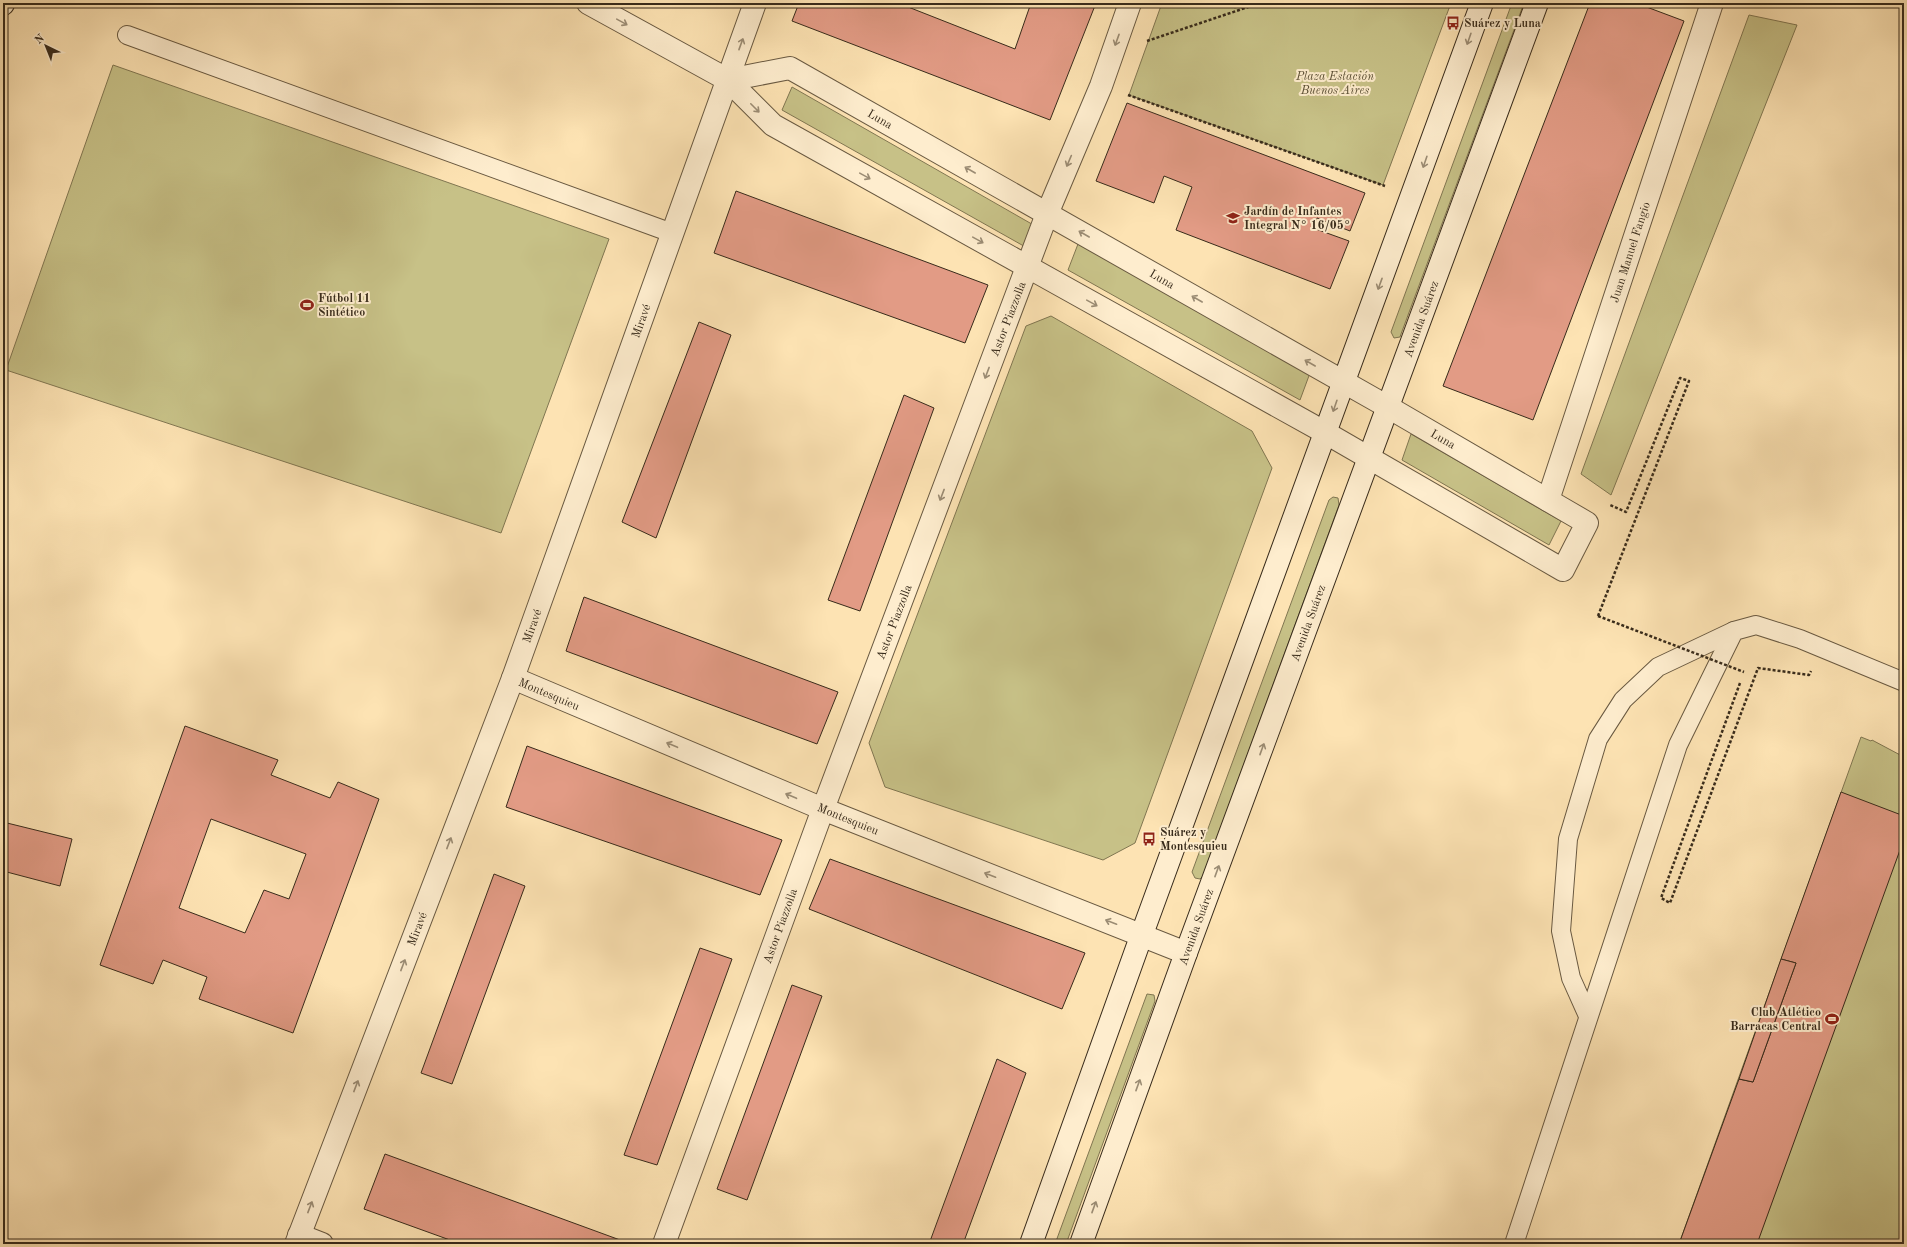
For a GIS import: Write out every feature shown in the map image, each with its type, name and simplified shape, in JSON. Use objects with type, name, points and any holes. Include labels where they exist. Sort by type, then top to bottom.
[{"type":"street","points":[[588,3],[728,80],[773,125],[1326,432],[1369,458]]},
{"type":"street","name":"Miravé","points":[[298,1240],[513,678],[755,3]]},
{"type":"street","name":"Astor Piazzolla","points":[[664,1244],[823,809],[1047,214],[1100,86],[1130,3]]},
{"type":"street","points":[[1031,1244],[1142,934],[1414,194],[1482,3]]},
{"type":"street","name":"Avenida Suárez","points":[[1081,1244],[1186,953],[1537,3]]},
{"type":"street","name":"Juan Manuel Fangio","points":[[1548,500],[1712,3]]},
{"type":"street","name":"Luna","points":[[728,80],[790,68],[1388,407],[1587,523],[1563,570],[1369,458]]},
{"type":"street","name":"Montesquieu","points":[[513,678],[823,809],[1142,934],[1186,953]]},
{"type":"street","points":[[298,1240],[322,1244]]},
{"type":"lane","points":[[127,35],[672,233]]},
{"type":"lane","points":[[1588,1016],[1571,978],[1561,931],[1568,839],[1598,739],[1623,700],[1658,667],[1734,631],[1756,625],[1800,639],[1904,682]]},
{"type":"lane","points":[[1514,1244],[1678,745],[1734,631]]},
{"type":"lane","points":[[1508,1244],[1520,1226]]},
{"type":"path","points":[[1224,3],[1235,7],[1260,3]]},
{"type":"path","points":[[1113,52],[1260,3]]},
{"type":"path","points":[[1100,86],[1383,185],[1414,194]]},
{"type":"path","points":[[1626,512],[1680,378],[1689,381],[1598,616],[1744,672],[1661,898],[1670,903],[1758,668],[1809,675]]},
{"type":"green space","name":"Plaza Estación Buenos Aires","points":[[1162,3],[1451,3],[1383,185],[1129,95]]},
{"type":"green space","points":[[1512,3],[1524,3],[1400,337],[1394,338],[1391,332]]},
{"type":"green space","points":[[1749,15],[1797,25],[1611,495],[1581,474]]},
{"type":"green space","name":"Fútbol 11 Sintético","points":[[113,65],[609,239],[501,533],[6,370]]},
{"type":"green space","points":[[792,87],[1037,227],[1029,249],[782,110]]},
{"type":"green space","points":[[1078,244],[1310,373],[1300,400],[1068,270]]},
{"type":"green space","points":[[1051,316],[1252,431],[1272,468],[1135,843],[1103,860],[885,787],[869,743],[1026,326]]},
{"type":"green space","points":[[1411,434],[1561,521],[1549,545],[1402,460]]},
{"type":"green space","points":[[1333,497],[1338,498],[1339,505],[1203,876],[1200,879],[1195,878],[1192,872],[1329,500]]},
{"type":"green space","name":"Club Atlético Barracas Central","points":[[1861,737],[1871,741],[1872,740],[1904,757],[1904,1244],[1679,1244]]},
{"type":"green space","points":[[1147,994],[1154,995],[1155,1001],[1066,1244],[1055,1244]]},
{"type":"building","points":[[799,3],[898,3],[1015,49],[1031,3],[1096,3],[1050,120],[792,21]]},
{"type":"building","points":[[1590,3],[1636,3],[1684,21],[1533,420],[1443,386]]},
{"type":"building","name":"Jardín de Infantes Integral N° 16/05°","points":[[1127,103],[1365,193],[1350,231],[1317,218],[1313,228],[1349,241],[1330,289],[1176,230],[1192,187],[1164,176],[1154,203],[1096,181]]},
{"type":"building","points":[[736,191],[988,285],[965,343],[714,253]]},
{"type":"building","points":[[699,322],[731,335],[656,538],[622,522]]},
{"type":"building","points":[[904,395],[934,408],[860,611],[828,600]]},
{"type":"building","points":[[584,597],[838,692],[817,744],[566,651]]},
{"type":"building","points":[[185,726],[278,760],[271,775],[330,798],[338,782],[379,799],[293,1033],[199,999],[207,977],[163,960],[153,984],[100,965]],"holes":[[[211,819],[306,854],[289,899],[264,890],[245,933],[179,908]]]},
{"type":"building","points":[[527,746],[782,840],[760,895],[506,807]]},
{"type":"building","points":[[1841,792],[1904,816],[1904,839],[1757,1244],[1679,1244],[1739,1079],[1753,1082],[1796,963],[1781,959]]},
{"type":"building","points":[[3,822],[72,839],[60,886],[3,871]]},
{"type":"building","points":[[830,859],[1085,953],[1062,1009],[809,909]]},
{"type":"building","points":[[494,874],[525,886],[452,1084],[421,1073]]},
{"type":"building","points":[[700,948],[732,959],[657,1165],[624,1155]]},
{"type":"building","points":[[1781,959],[1796,963],[1753,1082],[1739,1079]]},
{"type":"building","points":[[792,985],[822,996],[747,1200],[717,1189]]},
{"type":"building","points":[[997,1059],[1026,1073],[963,1244],[929,1244]]},
{"type":"building","points":[[385,1154],[631,1244],[461,1244],[364,1209]]},
{"type":"place","name":"Suárez y Luna","points":[[1453,23]]},
{"type":"place","name":"Jardín de Infantes Integral N° 16/05°","points":[[1233,218]]},
{"type":"place","name":"Fútbol 11 Sintético","points":[[307,305]]},
{"type":"place","name":"Suárez y Montesquieu","points":[[1149,839]]},
{"type":"place","name":"Club Atlético Barracas Central","points":[[1832,1019]]}]
